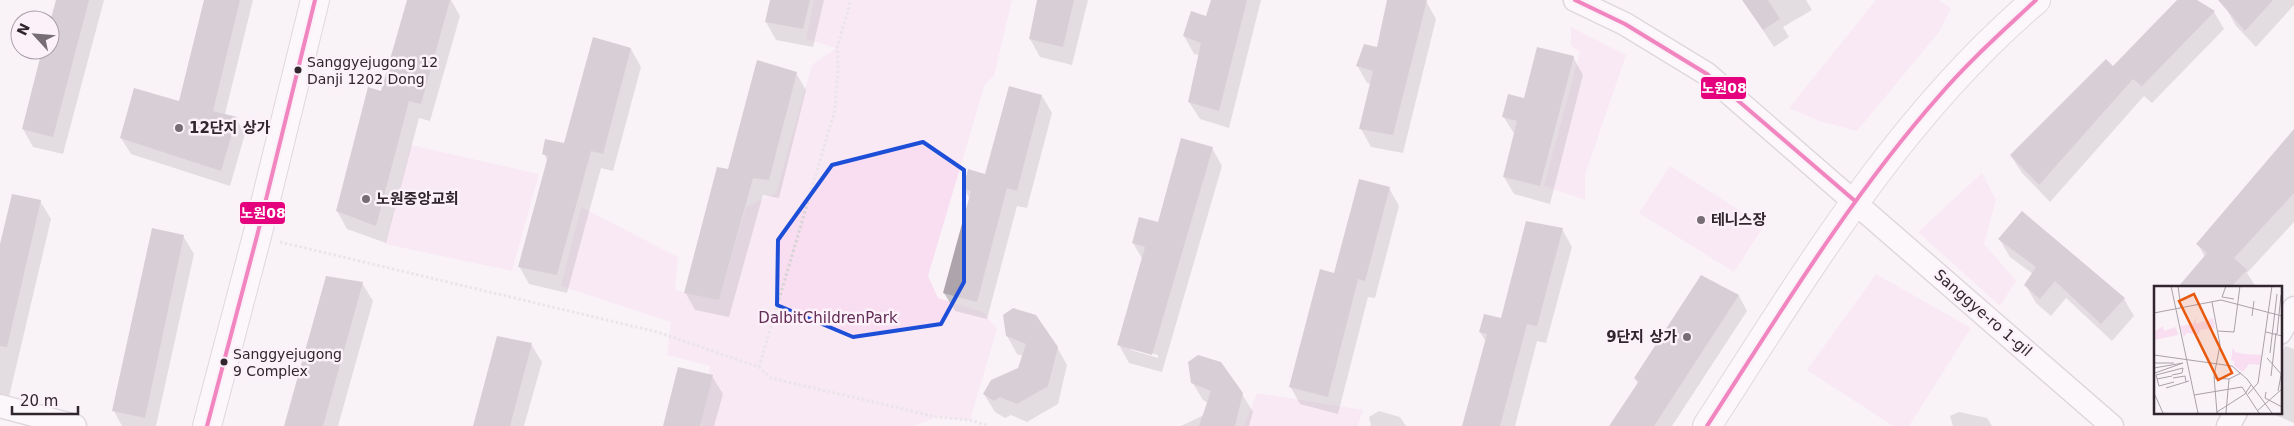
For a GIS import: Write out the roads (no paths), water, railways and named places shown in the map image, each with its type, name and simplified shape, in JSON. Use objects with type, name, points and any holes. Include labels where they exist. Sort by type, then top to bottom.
[{"type":"main road","points":[[206,426],[257,236],[315,0]]},
{"type":"main road","points":[[1708,426],[1855,201],[1892,152],[1954,78],[1997,33],[2036,0]]},
{"type":"street","name":"Sanggye-ro 1-gil","points":[[1575,0],[1624,24],[1707,74],[2112,426]]},
{"type":"street","points":[[2282,329],[2294,308]]},
{"type":"street","points":[[0,406],[75,426]]},
{"type":"street","points":[[2228,426],[2235,414]]},
{"type":"place","name":"Sanggyejugong 12 Danji 1202 Dong","points":[[298,70]]},
{"type":"place","name":"12단지 상가","points":[[179,128]]},
{"type":"place","name":"노원중앙교회","points":[[366,199]]},
{"type":"place","name":"테니스장","points":[[1701,220]]},
{"type":"place","name":"9단지 상가","points":[[1687,337]]},
{"type":"place","name":"Sanggyejugong 9 Complex","points":[[224,362]]},
{"type":"park label","name":"DalbitChildrenPark","points":[[828,318]]}]
